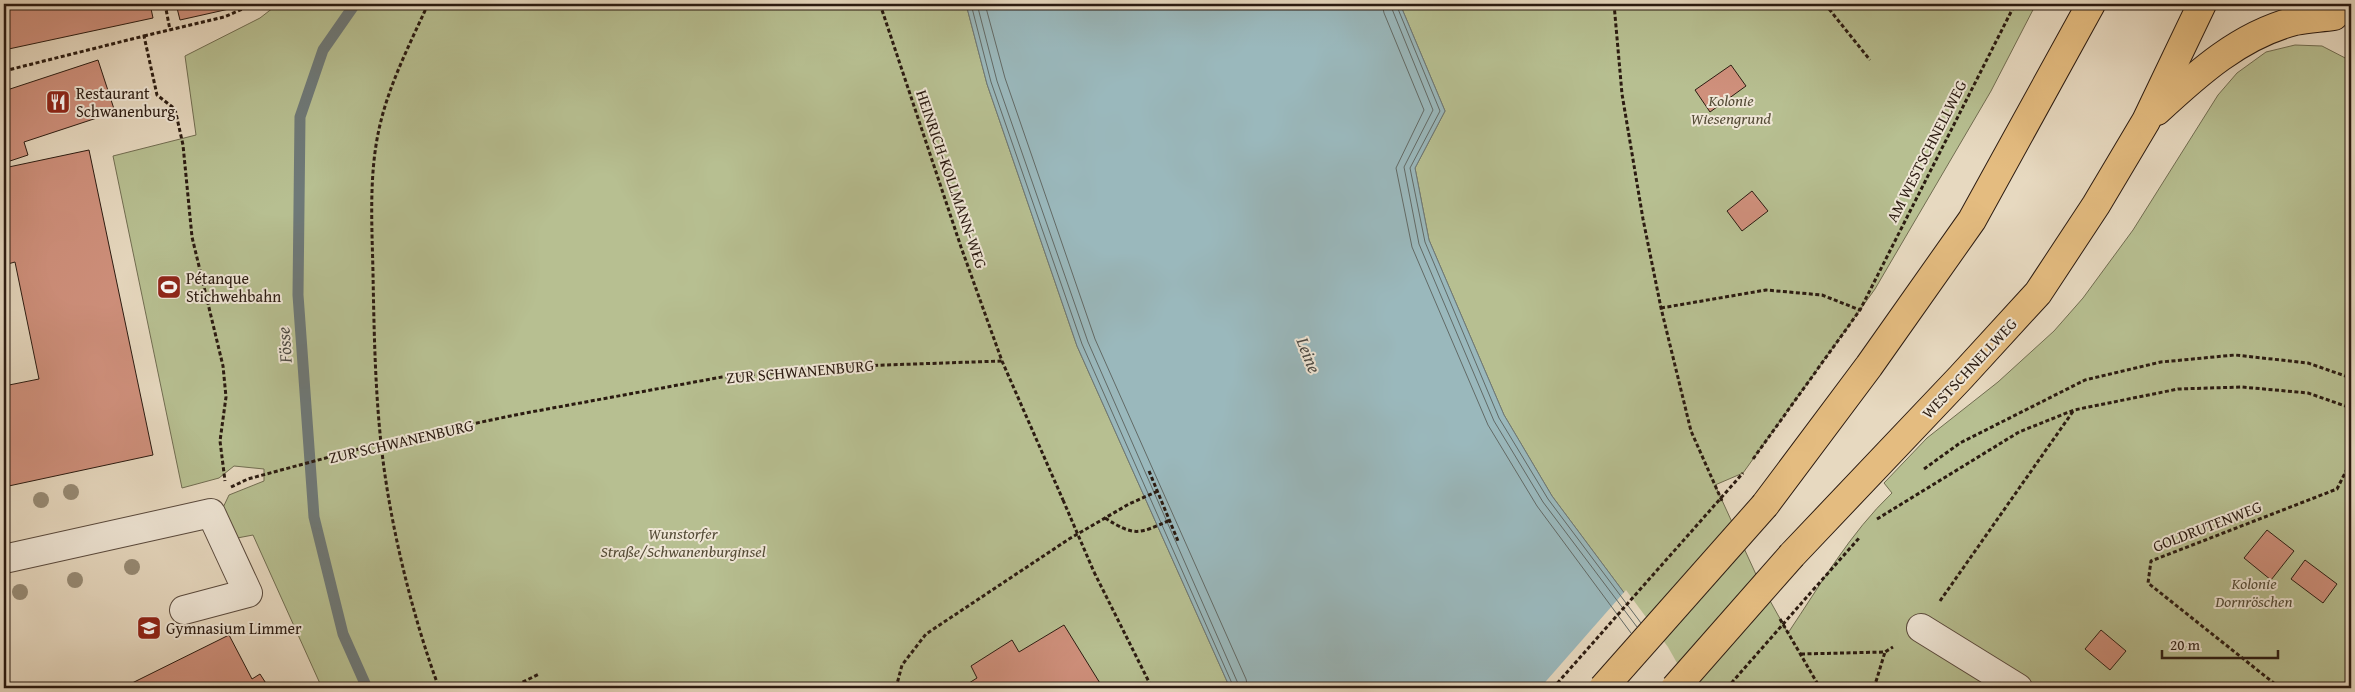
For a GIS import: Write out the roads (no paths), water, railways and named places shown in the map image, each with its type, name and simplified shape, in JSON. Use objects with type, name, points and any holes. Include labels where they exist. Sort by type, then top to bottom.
[{"type":"main road","points":[[1603,688],[1765,505],[1869,366],[1972,220],[2091,4]]},
{"type":"main road","name":"WESTSCHNELLWEG","points":[[1675,688],[1792,555],[2038,293],[2096,205],[2146,122],[2202,4]]},
{"type":"main road","points":[[2146,122],[2220,57],[2256,35],[2296,21],[2332,16]]},
{"type":"street","points":[[4,559],[211,513],[248,593],[184,610]]},
{"type":"street","points":[[1921,628],[2018,688]]},
{"type":"water","name":"Leine","points":[[966,4],[1400,4],[1445,111],[1415,168],[1429,240],[1504,415],[1552,496],[1666,649],[1688,688],[1230,688],[1077,346],[987,84]]},
{"type":"waterway","name":"Fösse","points":[[355,4],[323,50],[300,117],[298,295],[314,517],[343,634],[367,688]]},
{"type":"place","name":"Restaurant Schwanenburg","points":[[58,102]]},
{"type":"place","name":"Pétanque Stichwehbahn","points":[[169,287]]},
{"type":"place","name":"Gymnasium Limmer","points":[[149,628]]},
{"type":"park label","name":"Kolonie Wiesengrund","points":[[1731,109]]},
{"type":"park label","name":"Wunstorfer Straße/Schwanenburginsel","points":[[683,542]]},
{"type":"park label","name":"Kolonie Dornröschen","points":[[2254,592]]}]
